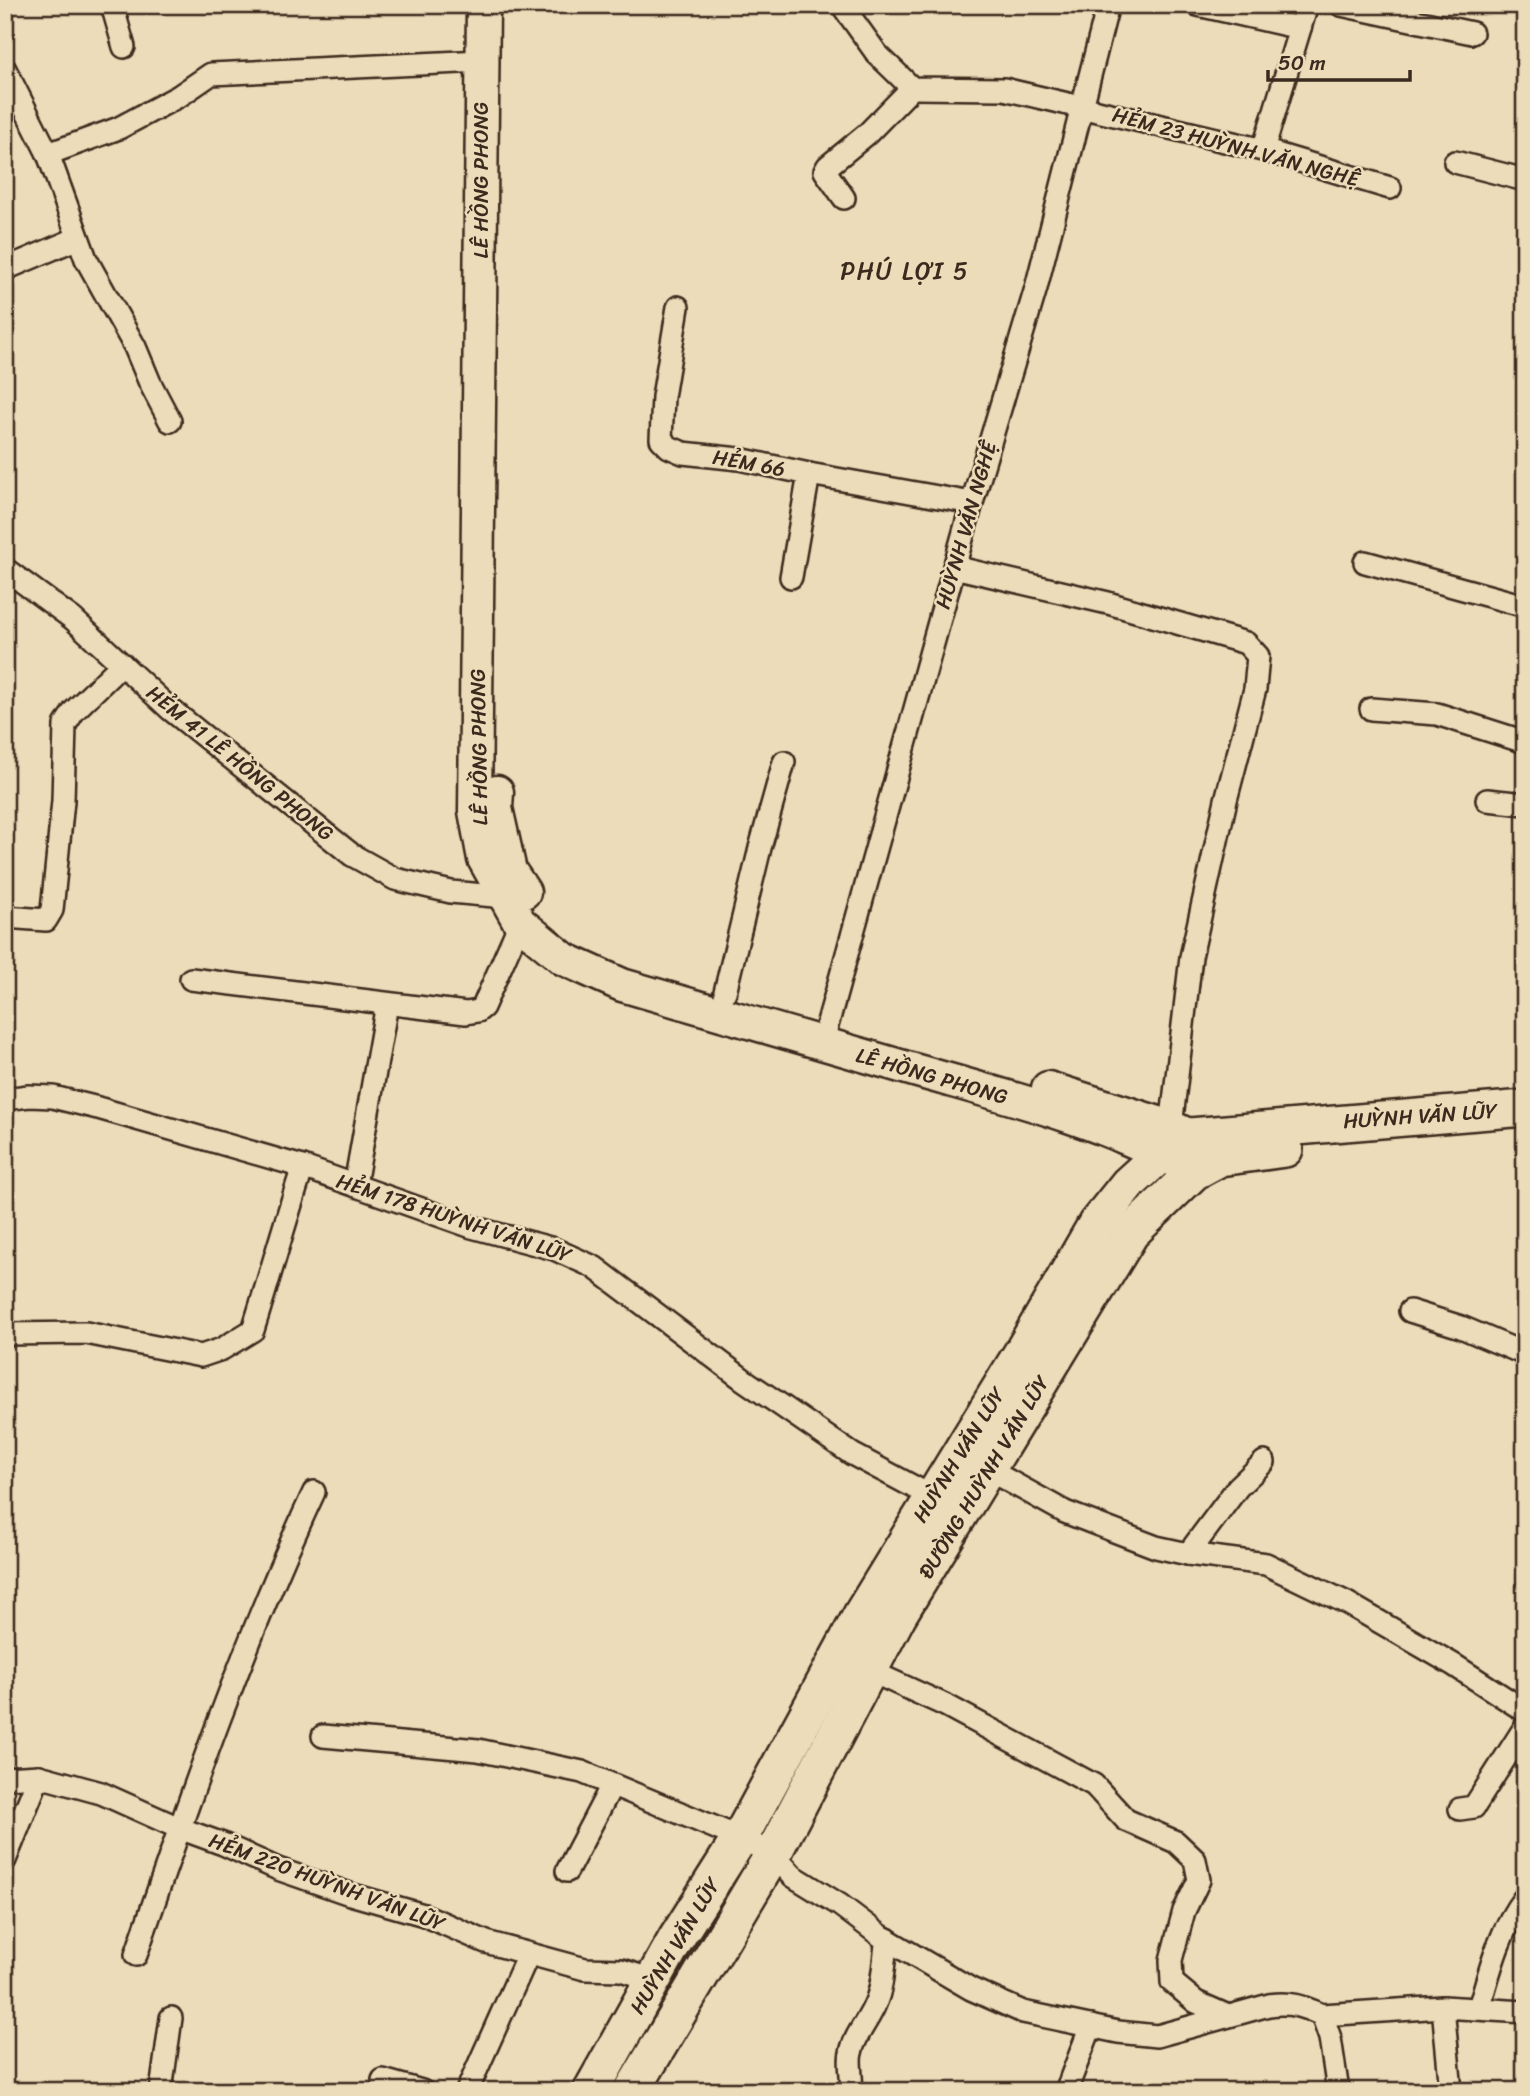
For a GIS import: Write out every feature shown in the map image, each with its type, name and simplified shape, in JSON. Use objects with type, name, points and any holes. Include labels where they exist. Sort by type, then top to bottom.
[{"type":"main road","name":"HUỲNH VĂN LŨY","points":[[591,2091],[653,1980],[740,1838],[861,1615],[1022,1352],[1096,1224],[1128,1184],[1174,1139],[1525,1108]]},
{"type":"main road","points":[[1207,1165],[1272,1150],[1525,1131]]},
{"type":"main road","name":"ĐƯỜNG HUỲNH VĂN LŨY","points":[[632,2091],[773,1854],[898,1616],[1131,1233],[1207,1165]]},
{"type":"street","points":[[112,5],[124,47]]},
{"type":"street","name":"LÊ HỒNG PHONG","points":[[483,5],[475,811],[484,859],[512,910],[564,959],[622,985],[825,1034]]},
{"type":"street","name":"LÊ HỒNG PHONG","points":[[504,5],[496,808],[510,871],[536,909],[575,942],[630,965],[725,992],[825,1034],[1091,1125],[1174,1139],[1207,1165]]},
{"type":"street","points":[[842,5],[877,54],[912,88],[867,134],[828,166],[825,171],[828,178],[844,198]]},
{"type":"street","name":"HUỲNH VĂN NGHỆ","points":[[825,1034],[972,503],[1036,288],[1108,5]]},
{"type":"street","points":[[1198,5],[1300,28]]},
{"type":"street","points":[[1263,150],[1307,5]]},
{"type":"street","points":[[1341,5],[1472,33]]},
{"type":"street","points":[[48,154],[119,128],[179,96],[211,74],[482,61]]},
{"type":"street","points":[[5,69],[48,154],[86,259],[135,347],[170,421]]},
{"type":"street","name":"HẺM 23 HUỲNH VĂN NGHỆ","points":[[912,88],[1004,89],[1263,150],[1390,188]]},
{"type":"street","points":[[1455,162],[1525,180]]},
{"type":"street","points":[[5,269],[78,237]]},
{"type":"street","name":"HẺM 66","points":[[678,307],[663,397],[660,439],[669,447],[683,453],[739,459],[972,503]]},
{"type":"street","points":[[791,577],[809,474]]},
{"type":"street","points":[[1365,562],[1525,606]]},
{"type":"street","points":[[954,567],[1121,606],[1246,643],[1258,656],[1255,689],[1226,800],[1191,957],[1174,1139]]},
{"type":"street","name":"HẺM 41 LÊ HỒNG PHONG","points":[[5,569],[73,619],[170,709],[352,855],[395,879],[512,910]]},
{"type":"street","points":[[5,917],[46,920],[52,910],[63,801],[65,725],[74,711],[122,664]]},
{"type":"street","points":[[1371,709],[1437,714],[1525,743]]},
{"type":"street","points":[[725,992],[783,762]]},
{"type":"street","points":[[1487,800],[1525,804]]},
{"type":"street","points":[[191,979],[466,1013],[478,1011],[483,1007],[512,910]]},
{"type":"street","points":[[355,1185],[387,1004]]},
{"type":"street","name":"HẺM 178 HUỲNH VĂN LŨY","points":[[5,1099],[54,1097],[99,1108],[303,1167],[472,1227],[554,1249],[594,1267],[754,1387],[852,1454],[932,1498],[964,1510]]},
{"type":"street","points":[[5,1334],[86,1333],[201,1356],[222,1349],[253,1330],[280,1233],[303,1167]]},
{"type":"street","points":[[1410,1311],[1461,1327],[1525,1354]]},
{"type":"street","points":[[1188,1554],[1238,1487],[1264,1462]]},
{"type":"street","points":[[989,1470],[1065,1512],[1156,1546],[1188,1554],[1266,1564],[1347,1603],[1454,1665],[1525,1711]]},
{"type":"street","points":[[136,1955],[217,1724],[286,1552],[314,1492]]},
{"type":"street","points":[[869,1670],[947,1706],[1094,1786],[1126,1820],[1176,1842],[1195,1860],[1199,1880],[1184,1912],[1171,1960],[1172,1982],[1196,2002],[1228,2016]]},
{"type":"street","points":[[1460,1809],[1474,1807],[1525,1727]]},
{"type":"street","points":[[323,1736],[478,1750],[582,1772],[773,1854],[793,1876],[887,1939],[971,1989],[1023,2012],[1157,2036],[1287,2003],[1322,2015],[1443,2007],[1525,2012]]},
{"type":"street","points":[[5,1860],[38,1776]]},
{"type":"street","name":"HẺM 220 HUỲNH VĂN LŨY","points":[[5,1779],[38,1776],[101,1793],[278,1869],[350,1894],[424,1915],[486,1942],[585,1969],[621,1970],[653,1980]]},
{"type":"street","points":[[567,1871],[612,1785]]},
{"type":"street","points":[[1479,2008],[1495,1954],[1513,1912],[1525,1897]]},
{"type":"street","points":[[850,2091],[853,2079],[850,2054],[881,1986],[881,1966],[887,1939]]},
{"type":"street","points":[[467,2091],[528,1955]]},
{"type":"street","points":[[1443,2007],[1451,2091]]},
{"type":"street","points":[[1322,2015],[1330,2038],[1338,2091]]},
{"type":"street","points":[[160,2091],[171,2018]]},
{"type":"street","points":[[1066,2091],[1091,2026]]},
{"type":"street","points":[[383,2080],[422,2091]]},
{"type":"district","name":"PHÚ LỢI 5","points":[[905,271]]}]
